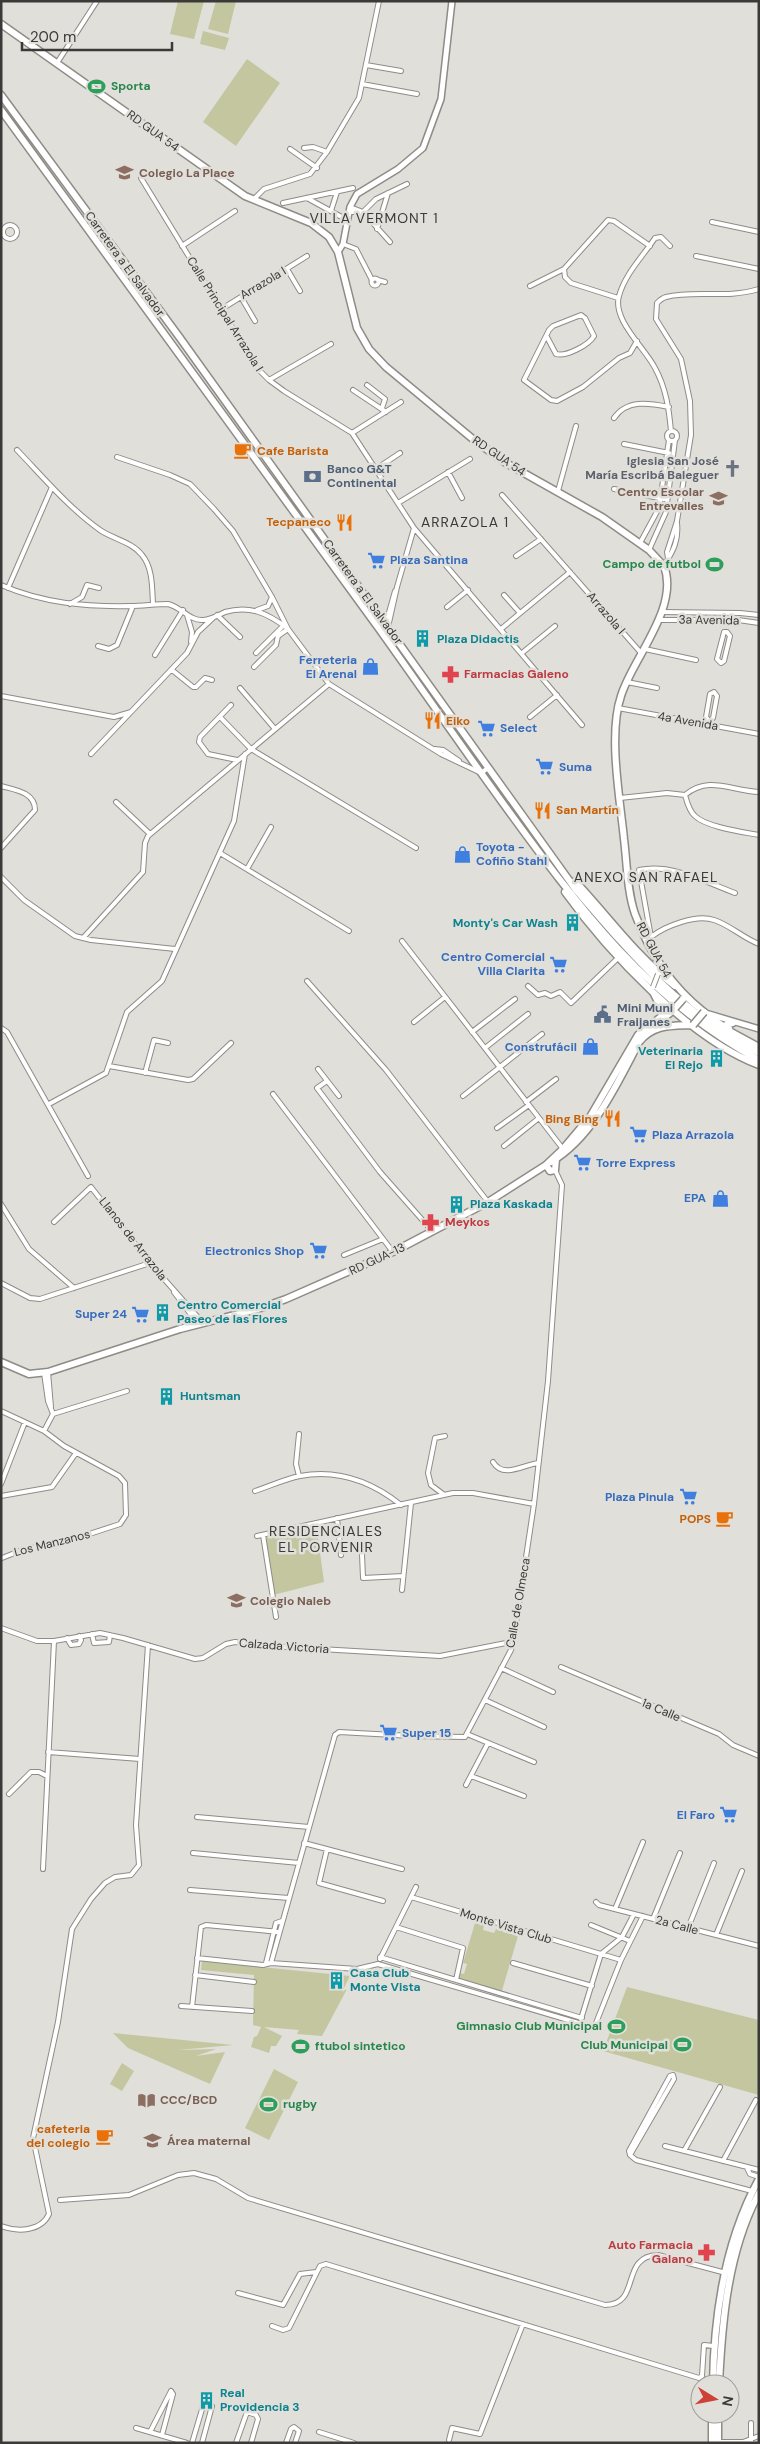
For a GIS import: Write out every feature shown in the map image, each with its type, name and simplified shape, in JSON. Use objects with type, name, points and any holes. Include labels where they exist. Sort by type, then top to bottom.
[{"type":"main road","name":"RD GUA 54","points":[[1,24],[203,167],[253,200],[311,223],[329,237],[338,252],[357,328],[377,358],[474,440],[517,470],[602,517],[649,550],[664,566],[666,582],[659,620],[627,682],[618,708],[616,734],[620,798],[633,905],[658,960],[684,998],[731,1032],[759,1048]]},
{"type":"main road","name":"Carretera a El Salvador","points":[[1,95],[180,338],[553,859],[610,930],[664,988],[708,1023],[759,1053]]},
{"type":"main road","name":"Carretera a El Salvador","points":[[1,110],[546,864],[616,948],[661,993],[709,1030],[759,1060]]},
{"type":"main road","points":[[444,722],[449,724],[476,762],[479,763],[482,759]]},
{"type":"main road","points":[[488,782],[490,780],[495,781],[527,827],[532,829],[533,845]]},
{"type":"main road","points":[[553,859],[658,974],[675,986]]},
{"type":"main road","points":[[546,864],[570,899],[618,958],[693,1025],[719,1043],[759,1065]]},
{"type":"main road","points":[[645,1027],[662,1014],[652,989]]},
{"type":"main road","name":"RD GUA-13","points":[[1,1362],[28,1374],[46,1372],[200,1324],[266,1306],[393,1252],[433,1232],[488,1202],[539,1170],[550,1168],[590,1117],[634,1041],[645,1027],[665,1019],[684,998]]},
{"type":"main road","points":[[693,1025],[704,1012]]},
{"type":"main road","points":[[731,1032],[727,1024],[733,1023]]},
{"type":"main road","name":"RD GUA-13","points":[[563,1152],[593,1122],[639,1042],[648,1032],[668,1025],[693,1025]]},
{"type":"main road","points":[[550,1168],[563,1152]]},
{"type":"main road","points":[[550,1168],[556,1160]]},
{"type":"main road","points":[[719,2374],[721,2334],[728,2289],[739,2240],[756,2192],[757,2177]]},
{"type":"main road","points":[[713,2374],[716,2318],[734,2236],[756,2192]]},
{"type":"main road","points":[[713,2424],[716,2442]]},
{"type":"main road","points":[[716,2442],[717,2424]]},
{"type":"street","points":[[57,63],[97,1]]},
{"type":"street","points":[[253,200],[264,188],[300,178],[317,168],[328,152],[355,107],[362,84],[379,1]]},
{"type":"street","points":[[338,252],[342,244],[348,214],[357,194],[398,169],[423,148],[441,100],[452,1]]},
{"type":"street","points":[[366,65],[401,71]]},
{"type":"street","points":[[362,84],[417,94]]},
{"type":"street","points":[[304,148],[313,147],[328,152]]},
{"type":"street","points":[[290,149],[317,168]]},
{"type":"street","name":"Calle Principal Arrazola I","points":[[141,178],[257,368],[269,380],[352,433],[414,528],[582,725]]},
{"type":"street","points":[[308,198],[331,211],[348,214],[363,212],[376,199],[407,184]]},
{"type":"street","points":[[283,203],[353,188]]},
{"type":"street","points":[[331,211],[337,192]]},
{"type":"street","points":[[376,229],[388,192]]},
{"type":"street","points":[[182,246],[235,211]]},
{"type":"street","points":[[363,212],[376,229],[390,242]]},
{"type":"street","points":[[530,286],[564,269],[608,220],[614,221],[650,246]]},
{"type":"street","points":[[712,222],[759,232]]},
{"type":"street","points":[[640,544],[657,513],[662,499],[668,453],[669,440],[667,435],[671,431],[669,406],[656,369],[623,323],[618,298],[630,272],[658,237],[670,246]]},
{"type":"street","points":[[342,244],[356,249],[372,280],[385,282]]},
{"type":"street","name":"Arrazola I","points":[[220,310],[307,256]]},
{"type":"street","points":[[696,256],[759,269]]},
{"type":"street","points":[[287,269],[300,291]]},
{"type":"street","points":[[564,269],[565,277],[571,282],[618,298]]},
{"type":"street","points":[[664,566],[668,558],[673,554],[676,545],[677,521],[691,435],[690,401],[681,359],[656,319],[657,303],[663,297],[721,296],[759,289]]},
{"type":"street","points":[[240,297],[256,321]]},
{"type":"street","points":[[547,337],[556,354],[564,355],[593,339],[594,336],[584,316],[579,314],[553,326],[547,337],[524,380],[551,400],[557,401],[583,387],[619,358],[630,353],[637,341]]},
{"type":"street","points":[[269,380],[331,344]]},
{"type":"street","points":[[367,385],[385,399],[382,408]]},
{"type":"street","points":[[353,390],[386,412]]},
{"type":"street","points":[[352,433],[401,402]]},
{"type":"street","points":[[614,418],[627,407],[636,404],[669,406]]},
{"type":"street","points":[[558,491],[576,426]]},
{"type":"street","points":[[649,550],[665,516],[668,501],[676,434],[671,431]]},
{"type":"street","points":[[669,440],[675,440]]},
{"type":"street","points":[[624,444],[673,455]]},
{"type":"street","points":[[17,450],[52,487],[100,531],[132,546],[142,556],[150,570],[153,604]]},
{"type":"street","points":[[376,469],[400,453]]},
{"type":"street","points":[[117,457],[170,475],[190,484],[233,531],[272,597],[288,629]]},
{"type":"street","points":[[398,503],[470,459]]},
{"type":"street","points":[[448,472],[462,498]]},
{"type":"street","points":[[8,588],[52,487]]},
{"type":"street","points":[[614,490],[668,501]]},
{"type":"street","name":"Arrazola I","points":[[502,495],[644,652]]},
{"type":"street","points":[[668,558],[668,543],[677,521]]},
{"type":"street","points":[[387,625],[414,528]]},
{"type":"street","points":[[516,556],[541,539]]},
{"type":"street","points":[[501,628],[570,572]]},
{"type":"street","points":[[1,585],[27,596],[70,604],[133,606],[168,604],[183,610],[187,615],[192,632],[190,645]]},
{"type":"street","points":[[70,604],[82,597],[86,586],[99,588]]},
{"type":"street","points":[[447,607],[468,590]]},
{"type":"street","points":[[504,595],[520,613]]},
{"type":"street","points":[[256,610],[268,606],[272,597]]},
{"type":"street","points":[[98,646],[110,649],[117,645],[133,606]]},
{"type":"street","points":[[187,615],[203,620],[244,608],[256,610],[288,629],[329,684],[433,748],[443,750],[481,773],[488,768]]},
{"type":"street","points":[[155,656],[183,610]]},
{"type":"street","name":"3a Avenida","points":[[661,612],[759,615]]},
{"type":"street","points":[[217,615],[240,637]]},
{"type":"street","points":[[91,754],[172,670],[187,653],[198,632],[217,615]]},
{"type":"street","name":"3a Avenida","points":[[659,620],[728,620],[759,623]]},
{"type":"street","points":[[726,632],[730,636],[724,661],[721,663],[717,659],[722,635],[726,632],[728,620]]},
{"type":"street","points":[[256,653],[284,625]]},
{"type":"street","points":[[522,653],[555,626]]},
{"type":"street","points":[[254,667],[276,645],[278,636],[288,629]]},
{"type":"street","points":[[644,652],[696,660]]},
{"type":"street","points":[[172,670],[192,687],[196,687],[205,678],[212,680]]},
{"type":"street","points":[[627,682],[658,688]]},
{"type":"street","points":[[83,938],[141,875],[145,864],[145,843],[150,834],[329,684]]},
{"type":"street","points":[[240,688],[275,729]]},
{"type":"street","points":[[714,692],[717,696],[713,718],[708,723],[706,717],[710,694],[714,692]]},
{"type":"street","points":[[530,717],[557,695]]},
{"type":"street","points":[[1,696],[86,714],[114,717],[134,711]]},
{"type":"street","points":[[231,705],[200,737],[200,745],[212,756],[237,760]]},
{"type":"street","name":"4a Avenida","points":[[618,708],[708,723],[759,734]]},
{"type":"street","points":[[616,734],[621,712],[652,715]]},
{"type":"street","points":[[220,717],[251,749],[416,848]]},
{"type":"street","points":[[49,1104],[103,1075],[109,1066],[127,1012],[162,981],[234,821],[245,754]]},
{"type":"street","points":[[620,798],[667,793],[685,795],[696,786],[711,784],[759,792]]},
{"type":"street","points":[[1,786],[28,795],[35,806],[33,814],[1,848]]},
{"type":"street","points":[[685,795],[690,811],[696,817],[713,824],[759,835]]},
{"type":"street","points":[[116,802],[150,834]]},
{"type":"street","points":[[247,869],[271,827]]},
{"type":"street","points":[[220,853],[349,931]]},
{"type":"street","points":[[735,893],[672,870],[658,868],[638,872],[649,938],[671,927],[704,918],[722,924],[759,944]]},
{"type":"street","points":[[1,877],[24,900],[43,912],[66,931],[83,938],[176,949]]},
{"type":"street","points":[[402,941],[539,1118],[563,1152]]},
{"type":"street","points":[[528,986],[538,995],[545,993],[552,996],[559,992],[571,1002],[618,958]]},
{"type":"street","points":[[652,989],[658,974],[658,960]]},
{"type":"street","points":[[307,981],[386,1070],[488,1202]]},
{"type":"street","points":[[414,1022],[445,997]]},
{"type":"street","points":[[472,1032],[515,999]]},
{"type":"street","points":[[704,1012],[733,1023],[759,1029]]},
{"type":"street","points":[[484,1048],[528,1014]]},
{"type":"street","points":[[1,1028],[7,1032],[88,1176]]},
{"type":"street","points":[[463,1096],[542,1034]]},
{"type":"street","points":[[146,1072],[154,1040],[168,1043]]},
{"type":"street","points":[[109,1066],[188,1080],[193,1079],[231,1044]]},
{"type":"street","points":[[318,1069],[338,1096]]},
{"type":"street","points":[[497,1128],[556,1079]]},
{"type":"street","points":[[327,1081],[317,1088],[380,1172],[433,1232]]},
{"type":"street","points":[[273,1094],[393,1252]]},
{"type":"street","points":[[504,1146],[539,1118]]},
{"type":"street","name":"Calle de Olmeca","points":[[467,1734],[511,1650],[534,1504],[549,1372],[562,1185],[550,1168]]},
{"type":"street","name":"Llanos de Arrazola","points":[[54,1222],[91,1187],[200,1324]]},
{"type":"street","points":[[1,1204],[29,1249],[74,1288]]},
{"type":"street","points":[[344,1255],[383,1239]]},
{"type":"street","points":[[1,1283],[34,1299],[43,1299],[150,1263]]},
{"type":"street","points":[[44,1431],[53,1414],[48,1401],[46,1372]]},
{"type":"street","points":[[53,1414],[127,1391]]},
{"type":"street","name":"Los Manzanos","points":[[1,1411],[44,1431],[76,1453],[110,1469],[125,1483],[126,1515],[120,1524],[68,1541],[22,1550],[2,1558]]},
{"type":"street","points":[[1,1484],[25,1422]]},
{"type":"street","points":[[299,1434],[296,1464],[299,1476]]},
{"type":"street","points":[[443,1494],[430,1486],[428,1473],[435,1438],[445,1436]]},
{"type":"street","points":[[1,1496],[52,1487],[76,1453]]},
{"type":"street","points":[[493,1462],[497,1467],[507,1471],[538,1463]]},
{"type":"street","points":[[255,1490],[299,1476],[330,1473],[370,1484],[401,1505]]},
{"type":"street","points":[[256,1536],[411,1504],[443,1494],[473,1493],[534,1504]]},
{"type":"street","points":[[402,1590],[411,1504]]},
{"type":"street","points":[[337,1518],[341,1555]]},
{"type":"street","points":[[263,1535],[276,1617]]},
{"type":"street","points":[[362,1554],[363,1578],[403,1576]]},
{"type":"street","name":"Calzada Victoria","points":[[1,1628],[37,1641],[54,1641],[92,1634],[110,1635],[195,1659],[203,1658],[226,1644],[235,1642],[286,1647],[440,1656],[506,1643],[514,1637]]},
{"type":"street","points":[[92,1634],[94,1643],[106,1644],[109,1642],[110,1635]]},
{"type":"street","points":[[67,1638],[71,1644],[79,1644],[81,1640],[79,1636]]},
{"type":"street","points":[[43,1869],[54,1641]]},
{"type":"street","points":[[1,2226],[17,2230],[27,2229],[40,2224],[49,2214],[32,2138],[58,2022],[66,1975],[68,1944],[72,1929],[91,1899],[105,1883],[115,1878],[131,1875],[139,1865],[136,1825],[148,1645]]},
{"type":"street","points":[[501,1668],[553,1692]]},
{"type":"street","name":"1a Calle","points":[[561,1668],[719,1734],[734,1745],[759,1756]]},
{"type":"street","points":[[485,1700],[544,1727]]},
{"type":"street","points":[[269,1963],[299,1863],[332,1741],[339,1732],[466,1737],[467,1734],[534,1762]]},
{"type":"street","points":[[466,1786],[488,1743]]},
{"type":"street","points":[[48,1752],[140,1759]]},
{"type":"street","points":[[10,1794],[31,1772],[39,1772],[47,1776]]},
{"type":"street","points":[[471,1776],[524,1796]]},
{"type":"street","points":[[197,1817],[309,1827]]},
{"type":"street","points":[[615,1909],[643,1842]]},
{"type":"street","points":[[304,1843],[402,1869]]},
{"type":"street","points":[[327,1849],[319,1882],[383,1901]]},
{"type":"street","points":[[193,1853],[299,1863]]},
{"type":"street","points":[[653,1919],[680,1853]]},
{"type":"street","points":[[688,1928],[714,1863]]},
{"type":"street","points":[[716,1935],[742,1871]]},
{"type":"street","points":[[378,1964],[416,1887]]},
{"type":"street","points":[[190,1890],[289,1898]]},
{"type":"street","name":"Monte Vista Club","points":[[411,1897],[621,1960]]},
{"type":"street","name":"2a Calle","points":[[596,1902],[599,1905],[759,1946]]},
{"type":"street","points":[[580,2024],[601,1954],[622,1937],[634,1914]]},
{"type":"street","points":[[197,1958],[263,1965],[269,1963],[357,1969],[378,1964],[591,2027],[595,2024],[621,1960],[643,1916]]},
{"type":"street","points":[[269,1963],[274,1931],[277,1922],[283,1919]]},
{"type":"street","points":[[591,1925],[630,1941]]},
{"type":"street","points":[[192,2007],[200,1929],[203,1926],[279,1932]]},
{"type":"street","points":[[396,1927],[463,1947],[464,1951],[456,1980]]},
{"type":"street","points":[[380,1958],[582,2018]]},
{"type":"street","points":[[513,1963],[592,1986]]},
{"type":"street","points":[[195,1975],[254,1982]]},
{"type":"street","points":[[498,2000],[500,1993]]},
{"type":"street","points":[[181,2006],[252,2011]]},
{"type":"street","points":[[658,2102],[670,2076],[673,2076],[630,2155],[636,2160],[756,2192]]},
{"type":"street","points":[[684,2151],[720,2088]]},
{"type":"street","points":[[723,2161],[756,2100]]},
{"type":"street","points":[[664,2146],[756,2170]]},
{"type":"street","points":[[747,2168],[750,2174],[757,2177]]},
{"type":"street","points":[[60,2200],[129,2195],[178,2175],[200,2173],[216,2179],[248,2198],[605,2305],[619,2302],[624,2297],[636,2266],[650,2255],[658,2255],[726,2273]]},
{"type":"street","points":[[272,2326],[283,2330],[289,2328],[316,2272],[320,2266],[326,2264],[700,2378],[702,2376],[704,2345],[714,2346]]},
{"type":"street","points":[[238,2293],[283,2305],[300,2274],[316,2272]]},
{"type":"street","points":[[449,2440],[452,2428],[480,2434],[523,2324]]},
{"type":"street","points":[[150,2432],[171,2391],[173,2394],[162,2435]]},
{"type":"street","points":[[192,2443],[202,2406],[207,2402],[211,2404],[212,2408],[202,2443]]},
{"type":"street","points":[[236,2443],[244,2417],[247,2412],[250,2412],[256,2415],[258,2419],[252,2443]]},
{"type":"street","points":[[751,2423],[751,2441]]},
{"type":"street","points":[[286,2443],[291,2429],[294,2427],[298,2431],[295,2443]]},
{"type":"street","points":[[136,2428],[187,2443]]},
{"type":"street","points":[[460,2437],[461,2430]]},
{"type":"street","points":[[319,2432],[354,2443]]},
{"type":"street","points":[[716,2442],[751,2441],[759,2436]]},
{"type":"street","points":[[332,2443],[334,2437]]},
{"type":"green space","points":[[178,1],[204,1],[194,39],[170,34]]},
{"type":"green space","points":[[216,1],[236,1],[228,34],[208,29]]},
{"type":"green space","points":[[203,31],[229,38],[225,50],[200,44]]},
{"type":"green space","points":[[247,59],[280,83],[236,146],[203,122]]},
{"type":"green space","points":[[316,1523],[324,1582],[273,1595],[263,1535]]},
{"type":"green space","points":[[475,1923],[484,1925],[483,1930],[494,1933],[496,1929],[518,1936],[501,1994],[458,1981],[460,1973],[464,1974],[467,1964],[463,1963]]},
{"type":"green space","points":[[202,1961],[350,1976],[342,1992],[347,1989],[322,2036],[297,2034],[299,2030],[264,2027],[282,2036],[276,2046],[271,2046],[269,2053],[251,2047],[254,2037],[257,2036],[261,2027],[253,2025],[254,1975],[201,1970]]},
{"type":"green space","name":"Club Municipal","points":[[627,1987],[759,2020],[759,2095],[603,2051]]},
{"type":"green space","points":[[113,2033],[233,2045],[178,2050],[216,2049],[196,2056],[225,2052],[210,2084],[128,2048]]},
{"type":"green space","points":[[122,2063],[134,2071],[122,2091],[110,2084]]},
{"type":"green space","points":[[274,2069],[298,2082],[269,2140],[245,2128]]},
{"type":"place","name":"Sporta","points":[[97,86]]},
{"type":"place","name":"Colegio La Place","points":[[125,173]]},
{"type":"place","name":"Cafe Barista","points":[[243,451]]},
{"type":"place","name":"Iglesia San José María Escribá Baleguer","points":[[733,468]]},
{"type":"place","name":"Banco G&T Continental","points":[[313,476]]},
{"type":"place","name":"Centro Escolar Entrevalles","points":[[718,499]]},
{"type":"place","name":"Tecpaneco","points":[[345,522]]},
{"type":"place","name":"Plaza Santina","points":[[376,560]]},
{"type":"place","name":"Campo de futbol","points":[[715,564]]},
{"type":"place","name":"Plaza Didactis","points":[[423,639]]},
{"type":"place","name":"Ferreteria El Arenal","points":[[371,667]]},
{"type":"place","name":"Farmacias Galeno","points":[[450,674]]},
{"type":"place","name":"Eiko","points":[[432,721]]},
{"type":"place","name":"Select","points":[[486,728]]},
{"type":"place","name":"Suma","points":[[545,767]]},
{"type":"place","name":"San Martín","points":[[542,810]]},
{"type":"place","name":"Toyota - Cofiño Stahl","points":[[462,854]]},
{"type":"place","name":"Monty's Car Wash","points":[[572,923]]},
{"type":"place","name":"Centro Comercial Villa Clarita","points":[[559,964]]},
{"type":"place","name":"Mini Muni Fraijanes","points":[[603,1015]]},
{"type":"place","name":"Construfácil","points":[[591,1047]]},
{"type":"place","name":"Veterinaria El Rejo","points":[[717,1058]]},
{"type":"place","name":"Bing Bing","points":[[613,1119]]},
{"type":"place","name":"Plaza Arrazola","points":[[638,1135]]},
{"type":"place","name":"Torre Express","points":[[582,1163]]},
{"type":"place","name":"EPA","points":[[720,1198]]},
{"type":"place","name":"Plaza Kaskada","points":[[456,1204]]},
{"type":"place","name":"Meykos","points":[[431,1222]]},
{"type":"place","name":"Electronics Shop","points":[[318,1251]]},
{"type":"place","name":"Centro Comercial Paseo de las Flores","points":[[163,1312]]},
{"type":"place","name":"Super 24","points":[[141,1314]]},
{"type":"place","name":"Huntsman","points":[[166,1396]]},
{"type":"place","name":"Plaza Pinula","points":[[688,1497]]},
{"type":"place","name":"POPS","points":[[725,1519]]},
{"type":"place","name":"Colegio Naleb","points":[[236,1601]]},
{"type":"place","name":"Super 15","points":[[388,1733]]},
{"type":"place","name":"El Faro","points":[[729,1815]]},
{"type":"place","name":"Casa Club Monte Vista","points":[[336,1980]]},
{"type":"place","name":"Gimnasio Club Municipal","points":[[616,2026]]},
{"type":"place","name":"Club Municipal","points":[[682,2045]]},
{"type":"place","name":"ftubol sintetico","points":[[301,2046]]},
{"type":"place","name":"CCC/BCD","points":[[146,2100]]},
{"type":"place","name":"rugby","points":[[269,2104]]},
{"type":"place","name":"cafeteria del colegio","points":[[104,2136]]},
{"type":"place","name":"Área maternal","points":[[153,2141]]},
{"type":"place","name":"Auto Farmacia Galano","points":[[707,2252]]},
{"type":"place","name":"Real Providencia 3","points":[[206,2400]]},
{"type":"district","name":"VILLA VERMONT 1","points":[[374,218]]},
{"type":"district","name":"ARRAZOLA 1","points":[[465,522]]},
{"type":"district","name":"ANEXO SAN RAFAEL","points":[[646,877]]},
{"type":"district","name":"RESIDENCIALES EL PORVENIR","points":[[326,1539]]}]
